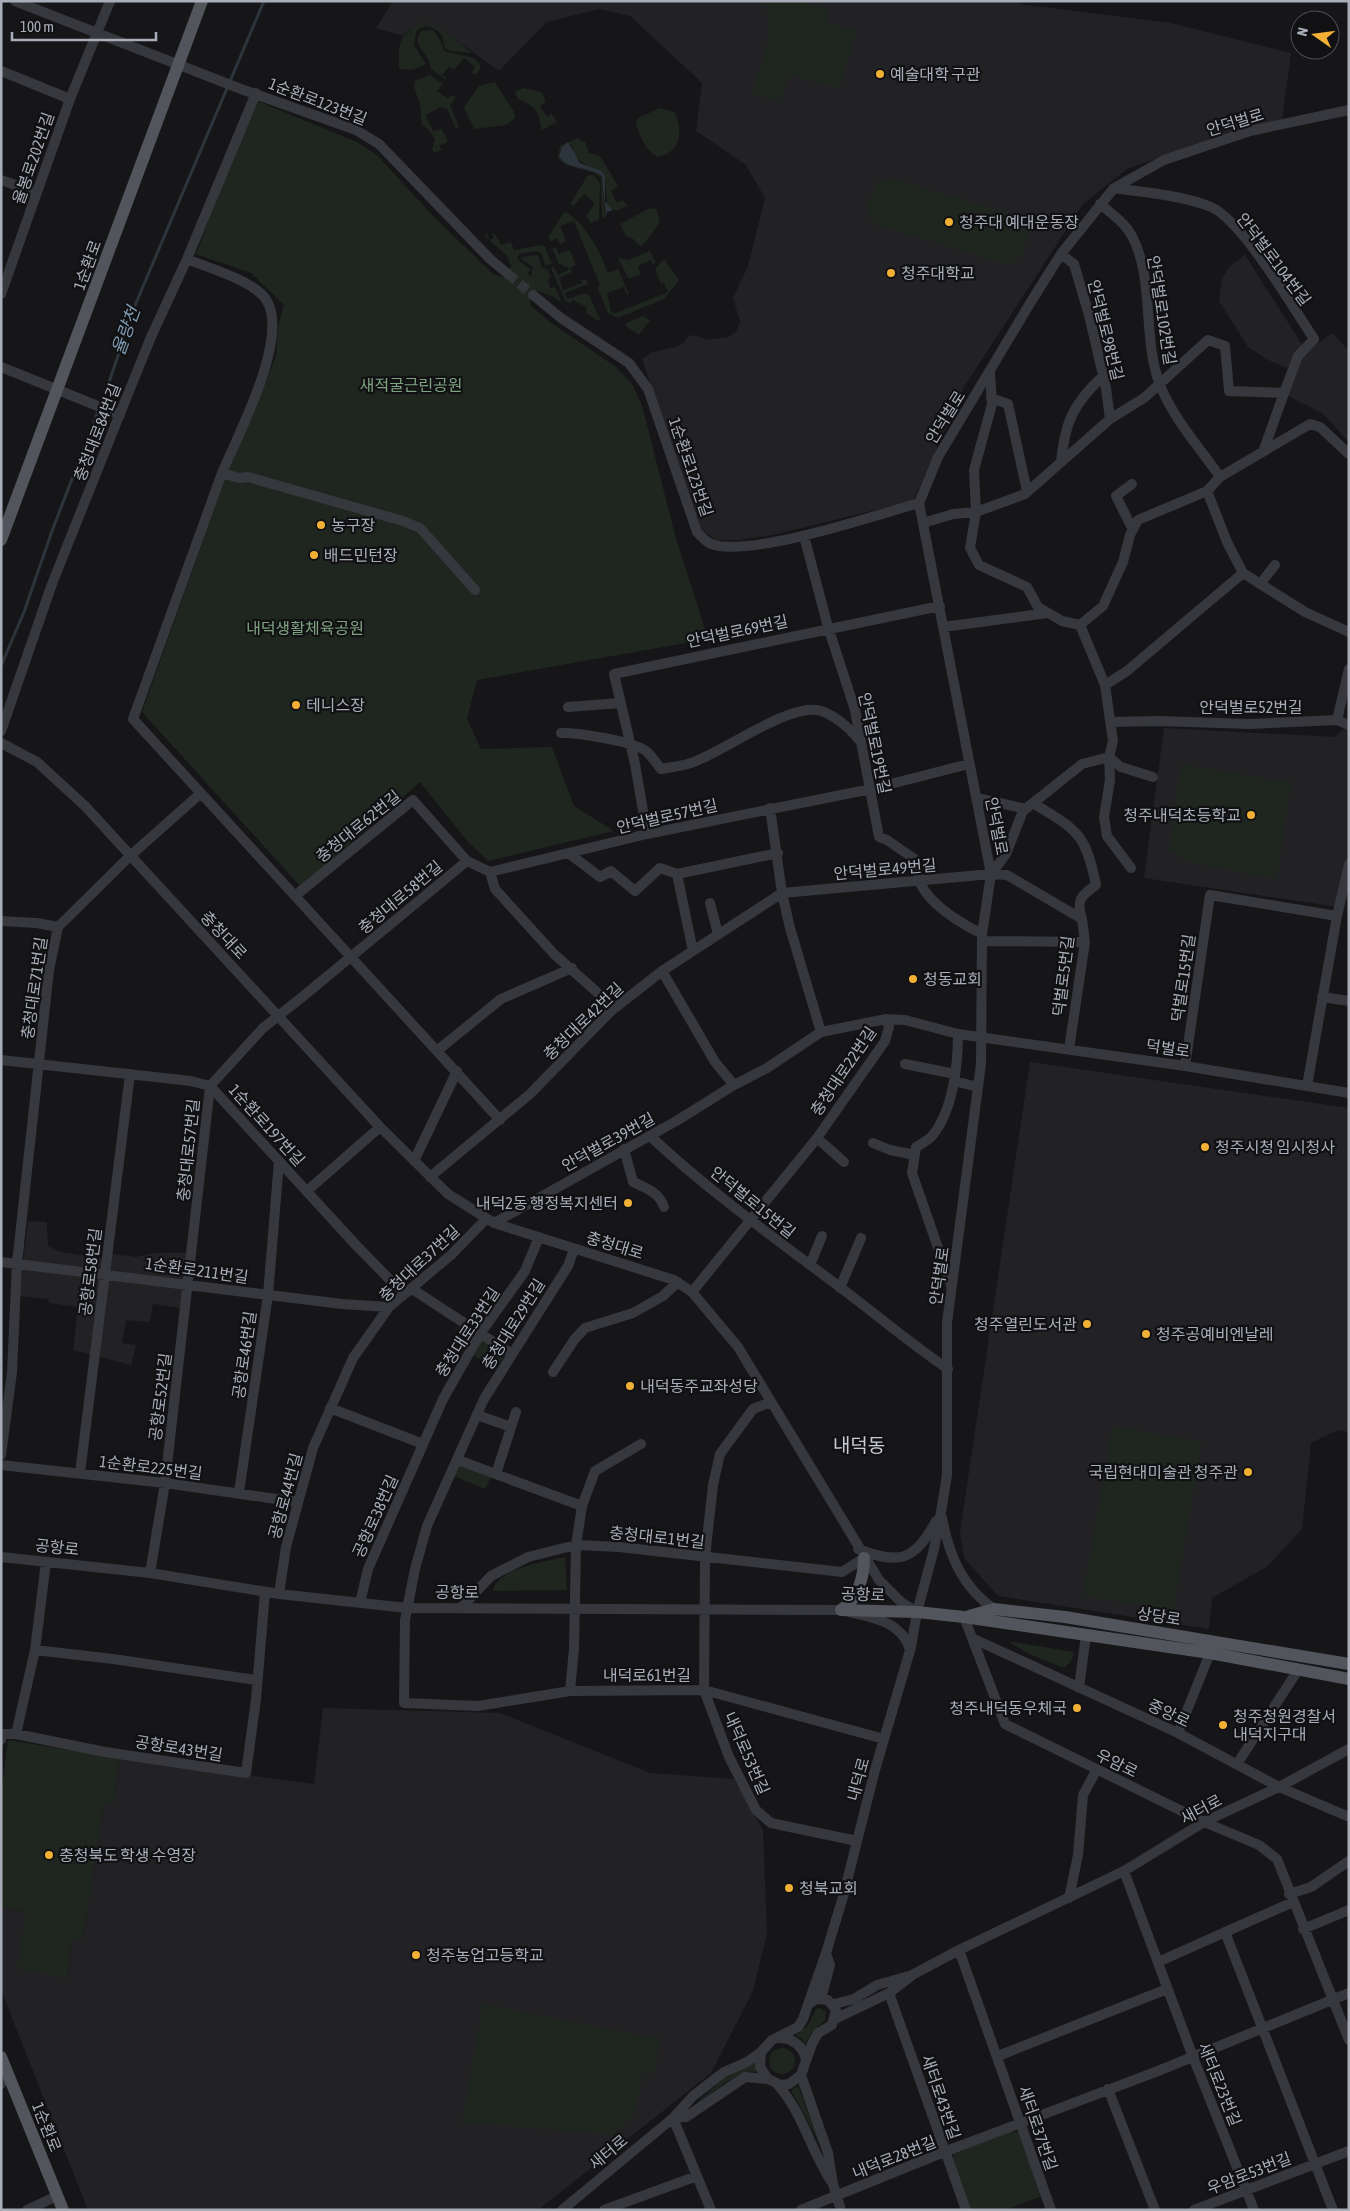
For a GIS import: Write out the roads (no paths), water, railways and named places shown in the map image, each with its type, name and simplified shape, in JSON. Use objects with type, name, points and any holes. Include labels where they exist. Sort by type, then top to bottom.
[{"type":"main road","name":"1순환로","points":[[1,540],[6,515],[58,389],[202,1]]},
{"type":"main road","points":[[841,1610],[847,1606],[855,1595],[862,1572],[861,1553]]},
{"type":"main road","name":"상당로","points":[[964,1617],[994,1609],[1074,1618],[1349,1664]]},
{"type":"main road","name":"공항로","points":[[841,1610],[917,1612]]},
{"type":"main road","name":"상당로","points":[[917,1612],[964,1617],[1210,1653],[1349,1679]]},
{"type":"main road","name":"1순환로","points":[[3,2061],[63,2210]]},
{"type":"street","name":"1순환로123번길","points":[[15,1],[241,89],[356,130],[379,144],[490,259],[508,274]]},
{"type":"street","name":"율봉로202번길","points":[[1,294],[70,99],[110,1]]},
{"type":"street","points":[[1,71],[70,99]]},
{"type":"street","name":"충청대로84번길","points":[[1,731],[52,584],[151,337],[187,260],[256,93]]},
{"type":"street","name":"안덕벌로","points":[[917,1612],[934,1549],[947,1476],[947,1323],[983,1036],[982,937],[991,874],[919,503],[938,457],[1061,254],[1114,188],[1164,160],[1250,131],[1349,110]]},
{"type":"street","points":[[1,180],[37,193]]},
{"type":"street","name":"안덕벌로104번길","points":[[1114,188],[1182,199],[1213,208],[1239,232],[1274,279],[1314,339],[1298,356],[1284,393]]},
{"type":"street","name":"안덕벌로102번길","points":[[1100,204],[1117,218],[1132,236],[1142,268],[1153,362],[1167,401],[1220,477]]},
{"type":"street","name":"안덕벌로98번길","points":[[1061,254],[1074,264],[1089,315],[1103,376],[1110,419]]},
{"type":"street","points":[[187,260],[250,285],[267,300],[273,323],[269,358],[222,473],[133,719],[296,895]]},
{"type":"street","name":"1순환로123번길","points":[[533,295],[561,318],[629,363],[648,389],[697,532],[710,544],[732,548],[804,536],[919,503]]},
{"type":"street","points":[[923,524],[953,514],[976,512],[1028,491],[1110,419],[1144,398],[1208,340],[1226,346],[1229,391],[1284,393],[1263,452]]},
{"type":"street","points":[[1,367],[120,415]]},
{"type":"street","points":[[990,373],[991,398],[974,470],[976,512],[970,548],[980,565],[1027,586],[1038,607],[1062,621],[1080,625]]},
{"type":"street","points":[[1061,462],[1063,438],[1075,406],[1103,376]]},
{"type":"street","points":[[991,398],[1008,404],[1028,491]]},
{"type":"street","points":[[1080,625],[1103,606],[1123,562],[1132,530],[1138,520],[1206,491],[1220,477],[1310,424],[1320,427],[1349,454]]},
{"type":"street","points":[[222,473],[239,478],[248,477],[289,488],[420,528],[475,590]]},
{"type":"street","points":[[1132,484],[1116,496],[1132,530]]},
{"type":"street","points":[[1206,491],[1227,542],[1243,572],[1305,612],[1349,632]]},
{"type":"street","name":"안덕벌로19번길","points":[[804,536],[828,627],[855,710],[879,837],[887,840],[916,860],[919,880],[929,896],[960,923],[982,937]]},
{"type":"street","points":[[1260,584],[1275,565]]},
{"type":"street","points":[[1105,685],[1127,670],[1243,572]]},
{"type":"street","name":"안덕벌로69번길","points":[[647,834],[614,674],[828,627],[940,606]]},
{"type":"street","points":[[944,627],[1048,613]]},
{"type":"street","points":[[1080,625],[1105,685],[1111,722],[1113,741],[1109,757],[1110,780],[1104,816],[1107,836],[1131,868]]},
{"type":"street","points":[[1349,669],[1337,720],[1349,725]]},
{"type":"street","points":[[568,707],[620,703]]},
{"type":"street","points":[[561,733],[581,733],[646,751],[661,769],[693,762],[788,716],[816,710],[850,728],[861,743]]},
{"type":"street","name":"안덕벌로52번길","points":[[1111,722],[1159,721],[1249,724],[1337,720]]},
{"type":"street","name":"충청대로","points":[[1,743],[38,762],[85,806],[380,1127],[448,1194],[490,1221],[678,1282],[692,1292],[738,1347],[861,1553],[886,1588],[907,1607],[917,1612]]},
{"type":"street","points":[[1109,757],[1121,766],[1153,777]]},
{"type":"street","points":[[991,874],[1006,854],[1029,806],[1082,764],[1109,757]]},
{"type":"street","name":"안덕벌로57번길","points":[[490,872],[571,854],[647,834],[871,789],[969,764]]},
{"type":"street","name":"충청대로71번길","points":[[1,1455],[12,1372],[17,1263],[49,970],[58,927],[130,856],[202,793]]},
{"type":"street","points":[[977,798],[1029,806],[1066,822],[1080,838],[1091,859],[1096,885],[1082,895],[1078,907],[1082,919]]},
{"type":"street","name":"충청대로62번길","points":[[296,895],[413,800],[467,861],[490,872]]},
{"type":"street","points":[[770,808],[778,853],[782,893],[794,943],[820,1032]]},
{"type":"street","points":[[571,854],[600,877],[611,871],[635,891],[660,868],[677,874],[778,853]]},
{"type":"street","name":"충청대로58번길","points":[[277,1016],[352,957],[467,861]]},
{"type":"street","points":[[1307,1086],[1337,916],[1349,864]]},
{"type":"street","points":[[490,872],[495,889],[554,954],[599,994],[611,1010]]},
{"type":"street","points":[[677,874],[693,951]]},
{"type":"street","name":"안덕벌로49번길","points":[[782,893],[991,874]]},
{"type":"street","name":"덕벌로5번길","points":[[991,874],[1007,876],[1082,919],[1085,942],[1069,1049]]},
{"type":"street","name":"충청대로42번길","points":[[430,1176],[530,1094],[611,1010],[662,971],[782,893]]},
{"type":"street","name":"충청대로58번길","points":[[296,895],[438,1050]]},
{"type":"street","name":"덕벌로15번길","points":[[1185,1066],[1210,895],[1337,916]]},
{"type":"street","points":[[710,904],[718,934]]},
{"type":"street","points":[[1,921],[37,923],[58,927]]},
{"type":"street","points":[[982,937],[1085,942]]},
{"type":"street","points":[[500,1120],[438,1050],[501,999],[572,968]]},
{"type":"street","points":[[662,971],[715,1062],[734,1084]]},
{"type":"street","points":[[1322,997],[1349,1002]]},
{"type":"street","name":"충청대로57번길","points":[[188,1284],[210,1086],[277,1016]]},
{"type":"street","name":"안덕벌로39번길","points":[[490,1221],[650,1136],[734,1084],[767,1068],[820,1032],[886,1019],[905,1020],[958,1034],[983,1036]]},
{"type":"street","name":"충청대로22번길","points":[[692,1292],[817,1138],[885,1040],[889,1027],[886,1019]]},
{"type":"street","points":[[952,1288],[912,1173],[916,1147],[932,1137],[943,1116],[954,1078],[958,1034]]},
{"type":"street","name":"덕벌로","points":[[983,1036],[1349,1092]]},
{"type":"street","name":"1순환로197번길","points":[[1,1060],[130,1074],[210,1086],[391,1282],[512,1354]]},
{"type":"street","points":[[905,1064],[978,1087]]},
{"type":"street","points":[[414,1161],[457,1071]]},
{"type":"street","name":"공항로58번길","points":[[80,1473],[130,1074]]},
{"type":"street","points":[[307,1191],[380,1127]]},
{"type":"street","name":"안덕벌로15번길","points":[[650,1136],[749,1221],[810,1265],[920,1350],[948,1368]]},
{"type":"street","name":"충청대로22번길","points":[[817,1138],[844,1162]]},
{"type":"street","points":[[873,1143],[890,1150],[915,1155]]},
{"type":"street","points":[[624,1149],[632,1182],[652,1190],[662,1200],[664,1207]]},
{"type":"street","name":"공항로46번길","points":[[239,1492],[268,1295],[280,1161]]},
{"type":"street","name":"충청대로37번길","points":[[330,1408],[353,1358],[389,1307],[490,1221]]},
{"type":"street","points":[[810,1265],[822,1236]]},
{"type":"street","name":"충청대로33번길","points":[[423,1444],[443,1399],[480,1334],[524,1271],[538,1238]]},
{"type":"street","points":[[840,1288],[861,1238]]},
{"type":"street","name":"충청대로29번길","points":[[404,1703],[404,1620],[427,1526],[477,1416],[512,1354],[568,1266],[574,1249]]},
{"type":"street","name":"1순환로211번길","points":[[1,1262],[268,1295],[389,1307]]},
{"type":"street","points":[[553,1372],[574,1340],[585,1328],[633,1313],[663,1296],[678,1282]]},
{"type":"street","name":"공항로52번길","points":[[150,1572],[165,1483],[188,1284]]},
{"type":"street","points":[[704,1690],[705,1557],[713,1484],[720,1454],[753,1409],[772,1402]]},
{"type":"street","points":[[330,1408],[423,1444]]},
{"type":"street","name":"공항로44번길","points":[[279,1594],[286,1547],[297,1502],[313,1448],[330,1408]]},
{"type":"street","points":[[496,1474],[516,1412]]},
{"type":"street","points":[[477,1416],[511,1427]]},
{"type":"street","name":"공항로38번길","points":[[360,1603],[368,1569],[423,1444]]},
{"type":"street","points":[[570,1691],[576,1608],[576,1545],[582,1506],[595,1471],[640,1444]]},
{"type":"street","points":[[458,1460],[582,1506]]},
{"type":"street","name":"1순환로225번길","points":[[1,1464],[239,1492],[297,1502]]},
{"type":"street","points":[[861,1553],[888,1558],[908,1555],[920,1547],[941,1512]]},
{"type":"street","points":[[941,1512],[949,1549],[956,1567],[970,1587],[994,1609]]},
{"type":"street","name":"충청대로1번길","points":[[462,1608],[491,1576],[528,1558],[576,1545],[620,1547],[842,1572],[861,1553]]},
{"type":"street","name":"공항로","points":[[1,1556],[150,1572],[279,1594],[407,1608],[841,1610]]},
{"type":"street","points":[[2,1736],[16,1734],[35,1650],[46,1562]]},
{"type":"street","name":"공항로43번길","points":[[16,1734],[105,1752],[246,1773],[265,1592]]},
{"type":"street","points":[[841,1610],[894,1625],[903,1632],[910,1651]]},
{"type":"street","name":"내덕로","points":[[826,1953],[910,1651],[917,1612]]},
{"type":"street","name":"우암로","points":[[964,1617],[1005,1724],[1204,1822],[1259,1845],[1277,1859],[1303,1929],[1349,2040]]},
{"type":"street","points":[[1079,1688],[1086,1635]]},
{"type":"street","name":"중앙로","points":[[974,1639],[1178,1733],[1278,1787],[1349,1817]]},
{"type":"street","points":[[35,1650],[117,1659],[256,1680]]},
{"type":"street","points":[[1178,1733],[1210,1653]]},
{"type":"street","points":[[1237,1764],[1298,1670]]},
{"type":"street","name":"내덕로61번길","points":[[404,1703],[478,1706],[570,1691],[704,1690],[884,1739]]},
{"type":"street","name":"내덕로53번길","points":[[704,1690],[729,1756],[756,1810],[771,1823],[857,1841]]},
{"type":"street","name":"새터로","points":[[914,1974],[959,1950],[1124,1871],[1204,1822],[1278,1787],[1349,1748]]},
{"type":"street","points":[[1069,1898],[1078,1856],[1082,1795],[1097,1770]]},
{"type":"street","points":[[1158,1962],[1225,1932],[1291,1898],[1349,1862]]},
{"type":"street","name":"새터로23번길","points":[[1124,1871],[1193,2057],[1254,2210]]},
{"type":"street","points":[[1303,1929],[1349,1910]]},
{"type":"street","name":"우암로53번길","points":[[1225,1932],[1333,2210]]},
{"type":"street","name":"새터로37번길","points":[[959,1950],[1051,2210]]},
{"type":"street","points":[[821,1999],[830,1964],[826,1953]]},
{"type":"street","points":[[673,2118],[693,2096],[724,2072],[746,2062],[761,2052],[772,2040],[780,2038],[798,2027],[810,2002],[826,1953]]},
{"type":"street","points":[[810,2002],[821,1999],[834,2004],[854,2000],[877,1985],[914,1974]]},
{"type":"street","points":[[835,2019],[888,1993],[914,1974]]},
{"type":"street","points":[[998,2056],[1167,1989]]},
{"type":"street","name":"새터로43번길","points":[[888,1993],[966,2210]]},
{"type":"street","name":"내덕로28번길","points":[[801,2210],[944,2152],[1193,2057],[1349,1994]]},
{"type":"street","points":[[673,2118],[686,2117],[745,2077],[789,2084],[801,2075],[818,2033],[832,2025],[836,2010],[834,2004]]},
{"type":"street","points":[[780,2038],[795,2041],[801,2047],[806,2060]]},
{"type":"street","points":[[761,2052],[760,2067],[772,2082],[789,2097],[802,2120],[821,2166],[833,2184]]},
{"type":"street","points":[[1,2084],[3,2061]]},
{"type":"street","points":[[801,2075],[828,2153],[833,2184],[841,2210]]},
{"type":"street","points":[[1108,2089],[1155,2210]]},
{"type":"street","points":[[673,2118],[711,2210]]},
{"type":"street","name":"새터로","points":[[565,2209],[673,2118]]},
{"type":"street","name":"우암로53번길","points":[[1194,2210],[1349,2151]]},
{"type":"street","points":[[604,2210],[697,2176]]},
{"type":"street","points":[[27,2210],[57,2196]]},
{"type":"waterway","name":"율량천","points":[[1,666],[24,612],[52,531],[107,388],[136,303],[264,1]]},
{"type":"tunnel","points":[[508,274],[533,295]]},
{"type":"place","name":"예술대학 구관","points":[[880,74]]},
{"type":"place","name":"청주대 예대운동장","points":[[949,222]]},
{"type":"place","name":"청주대학교","points":[[891,273]]},
{"type":"place","name":"농구장","points":[[321,525]]},
{"type":"place","name":"배드민턴장","points":[[314,555]]},
{"type":"place","name":"테니스장","points":[[296,705]]},
{"type":"place","name":"청주내덕초등학교","points":[[1251,815]]},
{"type":"place","name":"청동교회","points":[[913,979]]},
{"type":"place","name":"청주시청 임시청사","points":[[1205,1147]]},
{"type":"place","name":"내덕2동 행정복지센터","points":[[628,1203]]},
{"type":"place","name":"청주열린도서관","points":[[1087,1324]]},
{"type":"place","name":"청주공예비엔날레","points":[[1146,1334]]},
{"type":"place","name":"내덕동주교좌성당","points":[[630,1386]]},
{"type":"place","name":"국립현대미술관 청주관","points":[[1248,1472]]},
{"type":"place","name":"청주내덕동우체국","points":[[1077,1708]]},
{"type":"place","name":"청주청원경찰서 내덕지구대","points":[[1223,1725]]},
{"type":"place","name":"충청북도 학생 수영장","points":[[49,1855]]},
{"type":"place","name":"청북교회","points":[[789,1888]]},
{"type":"place","name":"청주농업고등학교","points":[[416,1955]]},
{"type":"district","name":"내덕동","points":[[859,1445]]},
{"type":"park label","name":"새적굴근린공원","points":[[411,385]]},
{"type":"park label","name":"내덕생활체육공원","points":[[305,628]]}]
